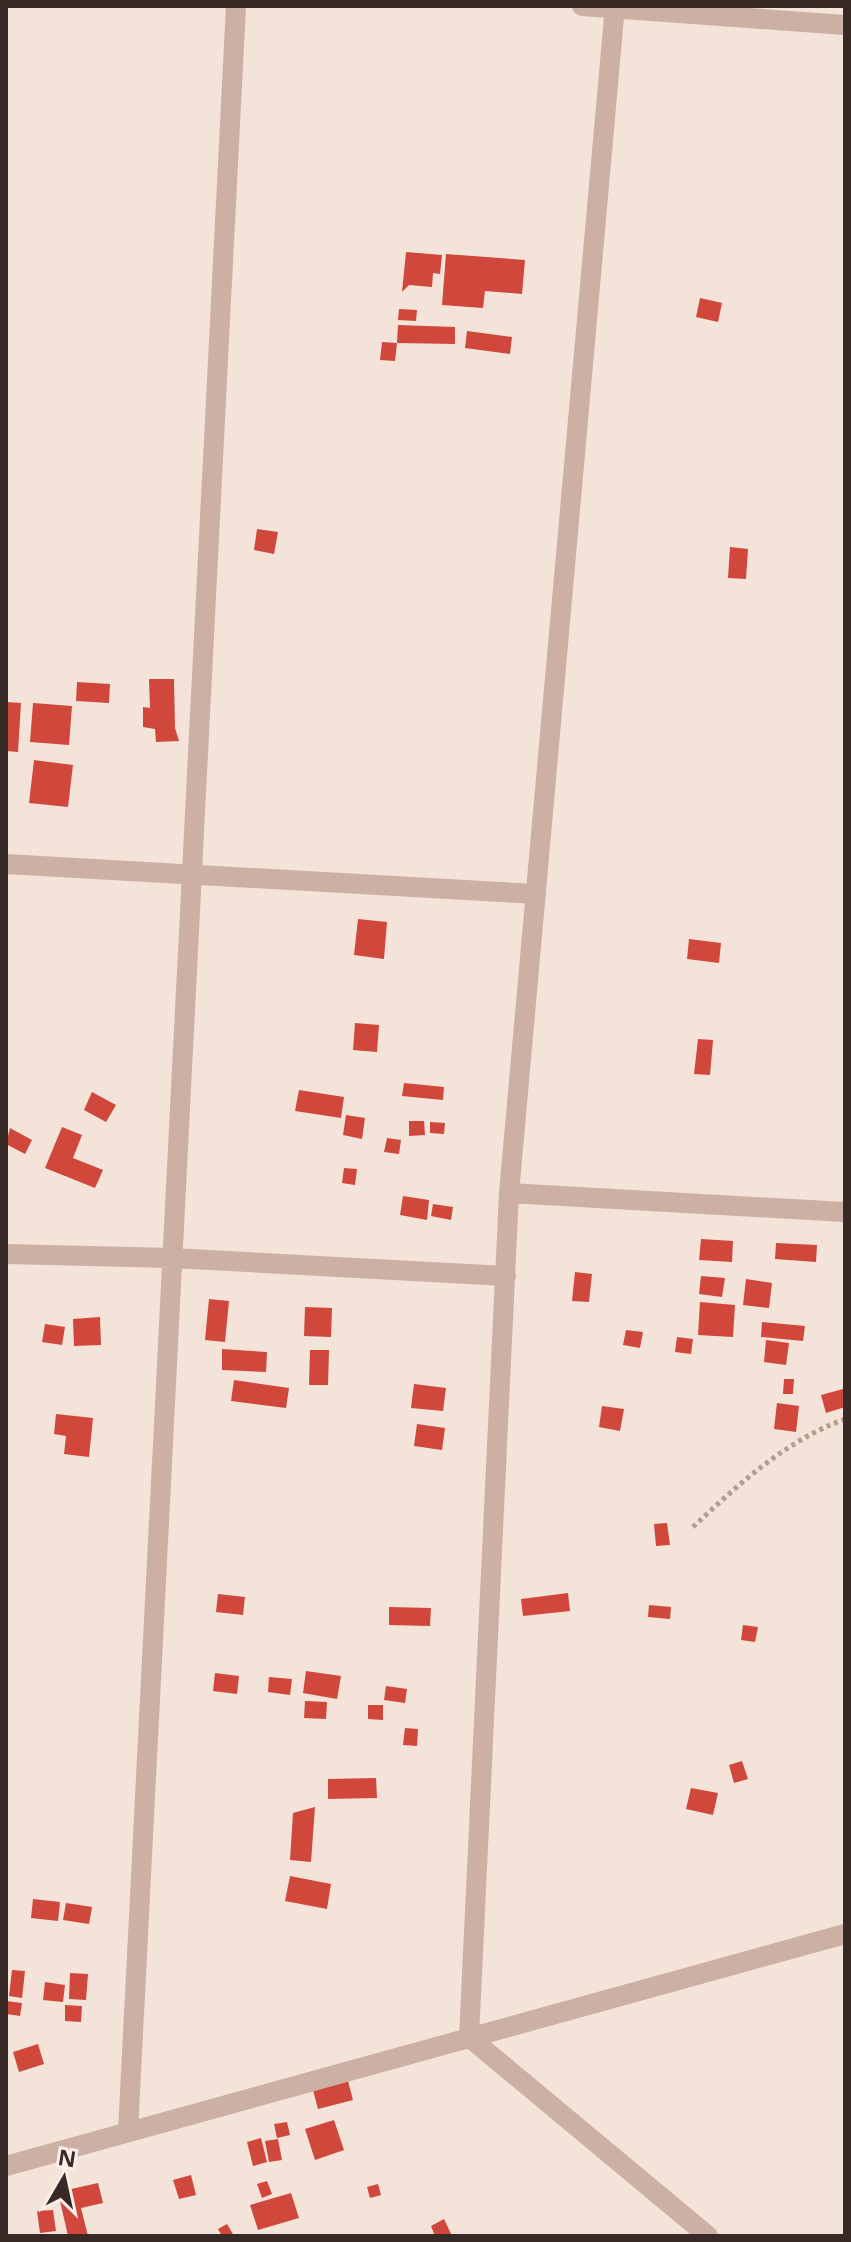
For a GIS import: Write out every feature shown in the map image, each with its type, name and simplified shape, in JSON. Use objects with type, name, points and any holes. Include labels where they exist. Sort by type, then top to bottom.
[{"type":"street","points":[[128,2132],[236,6]]},
{"type":"street","points":[[582,6],[845,25]]},
{"type":"street","points":[[469,2037],[509,1193],[615,8]]},
{"type":"street","points":[[6,864],[536,894]]},
{"type":"street","points":[[509,1193],[845,1212]]},
{"type":"street","points":[[6,1254],[172,1258],[506,1276]]},
{"type":"street","points":[[6,2166],[845,1934]]},
{"type":"street","points":[[469,2037],[708,2236]]},
{"type":"path","points":[[693,1527],[774,1456],[822,1428],[845,1419]]},
{"type":"building","points":[[406,252],[442,255],[440,274],[433,273],[432,287],[409,285],[402,292]]},
{"type":"building","points":[[446,254],[525,260],[522,294],[485,291],[483,308],[442,305]]},
{"type":"building","points":[[700,298],[722,303],[718,322],[696,317]]},
{"type":"building","points":[[399,309],[417,310],[416,321],[398,320]]},
{"type":"building","points":[[398,325],[455,327],[455,344],[397,343]]},
{"type":"building","points":[[467,331],[512,337],[510,354],[465,348]]},
{"type":"building","points":[[382,342],[397,343],[395,361],[380,360]]},
{"type":"building","points":[[257,529],[278,532],[274,554],[254,550]]},
{"type":"building","points":[[730,547],[748,549],[746,579],[728,578]]},
{"type":"building","points":[[149,679],[174,679],[175,728],[179,741],[156,742],[155,729],[143,727],[143,707],[150,708]]},
{"type":"building","points":[[77,682],[110,684],[109,703],[76,701]]},
{"type":"building","points":[[6,702],[21,703],[18,752],[6,751]]},
{"type":"building","points":[[33,703],[72,706],[69,745],[30,742]]},
{"type":"building","points":[[34,760],[73,765],[68,807],[29,803]]},
{"type":"building","points":[[358,919],[387,922],[384,959],[354,955]]},
{"type":"building","points":[[689,939],[721,943],[719,963],[687,959]]},
{"type":"building","points":[[355,1023],[379,1025],[377,1052],[353,1050]]},
{"type":"building","points":[[698,1039],[713,1040],[710,1075],[694,1074]]},
{"type":"building","points":[[404,1083],[444,1087],[443,1100],[402,1096]]},
{"type":"building","points":[[299,1090],[344,1097],[341,1118],[295,1111]]},
{"type":"building","points":[[92,1092],[116,1105],[106,1122],[84,1110]]},
{"type":"building","points":[[346,1115],[365,1118],[362,1139],[343,1135]]},
{"type":"building","points":[[409,1121],[424,1121],[425,1135],[409,1136]]},
{"type":"building","points":[[430,1122],[445,1123],[444,1134],[430,1133]]},
{"type":"building","points":[[62,1127],[82,1135],[73,1158],[103,1170],[95,1188],[45,1168]]},
{"type":"building","points":[[10,1128],[32,1140],[25,1154],[6,1144]]},
{"type":"building","points":[[387,1138],[401,1140],[399,1154],[384,1152]]},
{"type":"building","points":[[344,1168],[357,1169],[355,1185],[342,1183]]},
{"type":"building","points":[[403,1196],[429,1200],[427,1220],[400,1215]]},
{"type":"building","points":[[433,1204],[453,1207],[451,1220],[431,1216]]},
{"type":"building","points":[[701,1239],[733,1241],[732,1262],[699,1260]]},
{"type":"building","points":[[776,1243],[817,1245],[816,1262],[775,1259]]},
{"type":"building","points":[[575,1272],[592,1274],[589,1302],[572,1301]]},
{"type":"building","points":[[701,1276],[725,1278],[722,1297],[699,1294]]},
{"type":"building","points":[[746,1279],[772,1283],[769,1308],[743,1305]]},
{"type":"building","points":[[209,1299],[229,1301],[225,1342],[205,1340]]},
{"type":"building","points":[[700,1302],[735,1305],[733,1337],[698,1335]]},
{"type":"building","points":[[305,1307],[332,1308],[331,1337],[304,1336]]},
{"type":"building","points":[[100,1317],[101,1345],[74,1346],[73,1319]]},
{"type":"building","points":[[762,1322],[805,1326],[803,1341],[761,1337]]},
{"type":"building","points":[[45,1324],[65,1327],[62,1345],[42,1342]]},
{"type":"building","points":[[626,1330],[643,1332],[640,1348],[623,1345]]},
{"type":"building","points":[[677,1337],[693,1339],[691,1354],[675,1352]]},
{"type":"building","points":[[766,1340],[789,1343],[786,1365],[764,1362]]},
{"type":"building","points":[[222,1349],[267,1352],[266,1372],[222,1370]]},
{"type":"building","points":[[310,1350],[329,1350],[328,1385],[309,1385]]},
{"type":"building","points":[[784,1379],[794,1379],[793,1394],[783,1394]]},
{"type":"building","points":[[234,1380],[289,1388],[286,1408],[231,1401]]},
{"type":"building","points":[[414,1384],[446,1388],[443,1411],[411,1408]]},
{"type":"building","points":[[843,1389],[845,1407],[826,1413],[821,1395]]},
{"type":"building","points":[[777,1403],[799,1406],[796,1432],[774,1429]]},
{"type":"building","points":[[602,1406],[624,1409],[620,1431],[599,1427]]},
{"type":"building","points":[[56,1414],[93,1418],[89,1457],[64,1454],[66,1436],[54,1434]]},
{"type":"building","points":[[417,1424],[445,1428],[442,1450],[414,1446]]},
{"type":"building","points":[[667,1523],[670,1545],[656,1546],[654,1524]]},
{"type":"building","points":[[568,1593],[570,1611],[523,1616],[521,1599]]},
{"type":"building","points":[[218,1594],[245,1597],[243,1615],[216,1612]]},
{"type":"building","points":[[649,1605],[671,1607],[670,1619],[648,1617]]},
{"type":"building","points":[[389,1607],[431,1608],[430,1626],[389,1625]]},
{"type":"building","points":[[743,1625],[758,1627],[755,1642],[741,1640]]},
{"type":"building","points":[[306,1671],[341,1676],[337,1699],[303,1693]]},
{"type":"building","points":[[215,1673],[239,1676],[237,1694],[213,1691]]},
{"type":"building","points":[[269,1677],[292,1679],[290,1695],[268,1692]]},
{"type":"building","points":[[386,1686],[407,1689],[405,1703],[384,1700]]},
{"type":"building","points":[[305,1701],[327,1702],[326,1719],[304,1718]]},
{"type":"building","points":[[368,1705],[383,1705],[383,1720],[368,1719]]},
{"type":"building","points":[[405,1728],[418,1729],[417,1746],[403,1745]]},
{"type":"building","points":[[742,1761],[748,1779],[734,1783],[729,1765]]},
{"type":"building","points":[[376,1778],[377,1798],[328,1799],[328,1779]]},
{"type":"building","points":[[691,1788],[718,1793],[713,1815],[686,1809]]},
{"type":"building","points":[[315,1807],[311,1862],[290,1860],[293,1813]]},
{"type":"building","points":[[290,1876],[331,1884],[327,1909],[285,1901]]},
{"type":"building","points":[[33,1899],[60,1902],[58,1921],[31,1918]]},
{"type":"building","points":[[66,1903],[92,1907],[89,1924],[63,1920]]},
{"type":"building","points":[[12,1970],[25,1971],[22,1998],[9,1996]]},
{"type":"building","points":[[70,1973],[88,1974],[86,2000],[69,1999]]},
{"type":"building","points":[[45,1982],[65,1985],[63,2002],[43,2000]]},
{"type":"building","points":[[6,2001],[22,2003],[20,2016],[6,2014]]},
{"type":"building","points":[[65,2005],[82,2006],[81,2022],[65,2021]]},
{"type":"building","points":[[38,2044],[44,2064],[19,2072],[13,2052]]},
{"type":"building","points":[[348,2081],[353,2100],[318,2109],[313,2090]]},
{"type":"building","points":[[334,2120],[344,2150],[315,2160],[305,2129]]},
{"type":"building","points":[[287,2122],[290,2135],[277,2138],[274,2124]]},
{"type":"building","points":[[261,2138],[267,2162],[253,2166],[247,2142]]},
{"type":"building","points":[[278,2139],[282,2160],[269,2162],[265,2141]]},
{"type":"building","points":[[191,2175],[196,2195],[179,2199],[173,2180]]},
{"type":"building","points":[[267,2181],[272,2194],[262,2198],[257,2184]]},
{"type":"building","points":[[98,2183],[103,2203],[81,2208],[88,2236],[68,2236],[58,2192]]},
{"type":"building","points":[[378,2184],[381,2195],[370,2198],[367,2187]]},
{"type":"building","points":[[291,2193],[299,2218],[258,2230],[250,2205]]},
{"type":"building","points":[[53,2210],[56,2231],[40,2233],[37,2211]]},
{"type":"building","points":[[444,2219],[452,2236],[435,2236],[431,2226]]},
{"type":"building","points":[[227,2224],[233,2234],[222,2236],[218,2229]]}]
